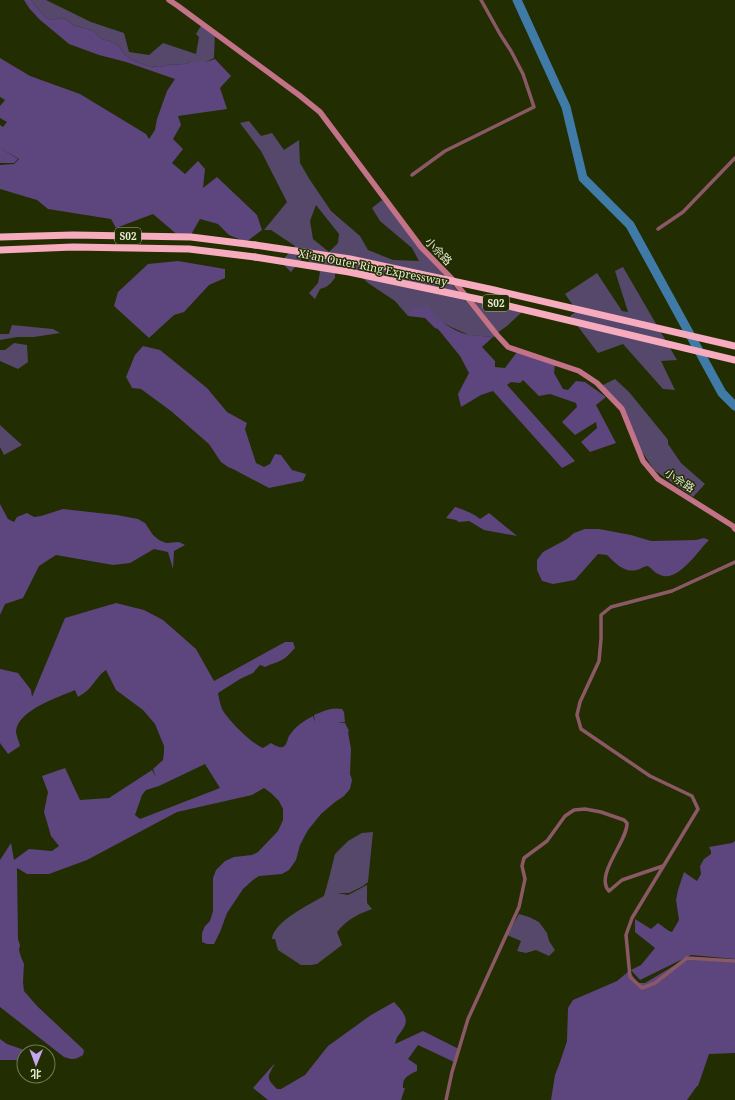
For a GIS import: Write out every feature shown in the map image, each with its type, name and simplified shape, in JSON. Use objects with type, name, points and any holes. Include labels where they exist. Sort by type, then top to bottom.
[{"type":"highway","name":"Xi'an Outer Ring Expressway","points":[[0,237],[73,235],[191,237],[255,245],[365,262],[502,291],[735,346]]},
{"type":"highway","name":"Xi'an Outer Ring Expressway","points":[[0,250],[73,247],[190,249],[255,257],[349,272],[492,302],[735,360]]},
{"type":"street","name":"小佘路","points":[[168,0],[299,95],[320,112],[421,247],[453,280],[508,347],[579,371],[597,383],[622,409],[643,461],[658,479],[710,510],[735,528]]},
{"type":"street","points":[[412,176],[445,151],[534,107],[523,74],[481,0]]},
{"type":"street","points":[[658,229],[683,212],[735,158]]},
{"type":"street","points":[[735,562],[672,591],[611,608],[601,615],[599,661],[580,702],[577,715],[581,729],[650,776],[692,796],[698,808],[632,918],[626,935],[630,977],[642,988],[655,983],[687,958],[735,961]]},
{"type":"street","points":[[446,1100],[452,1072],[468,1019],[519,907],[525,879],[522,866],[524,858],[547,841],[565,816],[574,810],[585,809],[601,812],[624,820],[627,823],[628,828],[626,833],[612,858],[606,873],[606,884],[609,891],[622,880],[663,866]]},
{"type":"shaded area","points":[[24,0],[31,0],[46,18],[52,20],[61,18],[66,19],[73,25],[94,31],[102,39],[113,42],[119,46],[125,55],[132,60],[148,66],[160,67],[191,62],[206,62],[215,59],[231,76],[220,88],[227,109],[178,116],[181,125],[173,139],[183,149],[172,163],[185,174],[198,161],[205,169],[203,188],[217,177],[257,215],[262,230],[246,242],[229,235],[218,224],[200,219],[189,238],[180,237],[153,214],[116,228],[111,219],[48,209],[37,200],[0,189],[0,165],[14,164],[19,159],[0,148],[0,125],[3,127],[7,122],[0,118],[0,106],[5,100],[0,97],[0,58],[30,76],[80,94],[146,134],[149,139],[155,130],[157,119],[167,91],[175,79],[69,44],[39,19]]},
{"type":"shaded area","points":[[31,0],[46,0],[91,22],[124,33],[129,52],[149,55],[163,43],[196,54],[199,37],[196,34],[203,22],[215,32],[214,58],[206,62],[191,62],[160,67],[148,66],[132,60],[125,55],[119,46],[113,42],[102,39],[94,31],[73,25],[66,19],[61,18],[52,20],[46,18]]},
{"type":"shaded area","points":[[249,121],[261,136],[272,133],[284,150],[299,140],[300,163],[310,180],[331,211],[360,236],[368,250],[393,260],[419,261],[412,248],[380,221],[372,208],[382,200],[495,336],[469,335],[440,321],[424,309],[411,312],[408,316],[395,301],[368,283],[351,267],[335,272],[335,278],[326,287],[320,289],[315,299],[309,293],[318,283],[320,272],[304,256],[291,272],[281,262],[295,246],[271,230],[264,230],[287,202],[261,151],[240,123]],"holes":[[[316,205],[339,234],[338,243],[329,252],[313,239],[310,221]]]},
{"type":"shaded area","points":[[0,148],[18,159],[14,163],[0,163]]},
{"type":"shaded area","points":[[178,261],[225,269],[225,278],[209,285],[184,312],[174,315],[149,338],[114,306],[118,292],[148,264]]},
{"type":"shaded area","points":[[623,267],[677,360],[661,361],[675,390],[663,389],[623,344],[598,353],[570,316],[577,311],[565,294],[597,273],[622,311],[628,312],[615,271]]},
{"type":"shaded area","points":[[474,302],[522,312],[497,333]]},
{"type":"shaded area","points":[[427,305],[440,320],[458,331],[465,334],[493,337],[482,347],[495,361],[495,367],[505,368],[517,352],[555,364],[554,373],[563,389],[568,390],[576,381],[585,382],[606,397],[596,405],[616,443],[590,452],[581,442],[597,428],[596,422],[575,435],[562,422],[577,407],[576,403],[550,394],[539,396],[523,380],[520,383],[511,382],[507,385],[575,461],[562,468],[493,391],[481,395],[461,407],[458,394],[469,373],[460,356],[438,329],[425,318],[408,316],[413,307],[422,307],[424,309]]},
{"type":"shaded area","points":[[12,325],[53,329],[60,333],[0,340],[0,334],[9,334]]},
{"type":"shaded area","points":[[14,343],[27,345],[28,362],[18,369],[0,361],[0,350],[5,350]]},
{"type":"shaded area","points":[[143,346],[160,350],[207,388],[227,412],[247,423],[245,429],[256,463],[264,467],[270,464],[275,454],[281,455],[292,470],[306,474],[303,481],[269,488],[228,467],[221,462],[209,444],[171,411],[141,389],[132,388],[126,377],[135,355]]},
{"type":"shaded area","points":[[615,379],[629,392],[665,436],[668,440],[668,444],[681,463],[705,484],[693,497],[654,470],[639,447],[623,412],[601,386]]},
{"type":"shaded area","points":[[0,425],[22,445],[4,455],[0,447]]},
{"type":"shaded area","points":[[0,504],[8,519],[14,522],[17,517],[27,513],[34,517],[63,509],[138,519],[145,523],[153,535],[159,540],[166,543],[179,542],[185,545],[174,551],[173,569],[168,552],[154,549],[130,563],[113,565],[56,555],[39,566],[23,598],[5,604],[0,615]]},
{"type":"shaded area","points":[[455,507],[465,510],[480,519],[489,513],[517,536],[484,530],[469,521],[459,522],[446,518]]},
{"type":"shaded area","points":[[585,529],[599,529],[631,535],[651,541],[696,540],[704,538],[709,540],[683,569],[670,576],[659,575],[648,566],[632,571],[624,569],[607,555],[598,554],[575,580],[553,584],[542,581],[537,570],[537,560],[543,552],[567,539],[574,533]]},
{"type":"shaded area","points":[[116,603],[144,610],[163,620],[196,649],[214,681],[285,642],[293,642],[295,648],[284,659],[265,667],[260,665],[253,673],[240,679],[218,693],[222,709],[229,719],[240,731],[263,748],[271,743],[278,747],[283,747],[291,733],[297,727],[313,716],[315,722],[314,715],[331,709],[342,709],[344,712],[345,722],[337,723],[345,723],[349,731],[351,749],[350,774],[352,780],[350,789],[344,796],[321,814],[308,830],[300,845],[296,860],[289,870],[282,874],[259,876],[243,889],[227,913],[214,944],[202,942],[202,933],[205,926],[210,921],[213,911],[213,878],[216,870],[225,861],[234,857],[252,855],[258,852],[278,831],[283,820],[283,809],[279,801],[264,788],[252,795],[177,812],[87,860],[49,874],[27,874],[17,868],[18,939],[20,945],[19,950],[24,964],[24,991],[37,1006],[83,1049],[83,1055],[74,1059],[64,1057],[56,1051],[56,1044],[47,1044],[0,1007],[0,860],[11,843],[14,860],[29,849],[52,851],[59,846],[51,836],[44,812],[48,792],[42,776],[65,768],[80,800],[109,798],[152,770],[156,777],[153,769],[163,760],[164,746],[155,724],[143,710],[116,690],[106,670],[88,690],[78,697],[75,690],[40,705],[24,717],[18,723],[16,731],[20,746],[8,754],[0,743],[0,669],[18,673],[31,690],[32,697],[65,618]],"holes":[[[205,764],[220,788],[140,819],[135,815],[142,795],[146,790],[159,786]]]},
{"type":"shaded area","points":[[373,832],[368,882],[349,893],[338,893],[348,895],[367,885],[367,903],[372,909],[353,918],[337,932],[342,945],[317,964],[301,965],[278,950],[275,939],[272,939],[274,933],[285,920],[324,896],[335,854],[348,841],[362,833]]},
{"type":"shaded area","points":[[735,841],[735,959],[691,955],[640,980],[631,970],[641,965],[655,948],[635,932],[635,919],[651,929],[658,923],[672,932],[679,920],[676,900],[684,872],[697,881],[701,874],[700,866],[704,859],[711,854],[709,847],[732,843]]},
{"type":"shaded area","points":[[519,914],[539,922],[547,933],[549,941],[555,950],[549,956],[536,950],[526,953],[517,951],[521,941],[507,935]]},
{"type":"shaded area","points":[[685,959],[735,962],[735,1053],[709,1054],[698,1086],[687,1100],[551,1100],[555,1075],[567,1041],[568,1008],[573,1000],[617,981],[629,971],[638,983],[645,983]]},
{"type":"shaded area","points":[[394,1002],[404,1013],[406,1020],[406,1023],[395,1044],[423,1031],[459,1049],[454,1062],[418,1045],[408,1059],[417,1065],[417,1071],[405,1079],[403,1088],[405,1088],[401,1100],[268,1100],[253,1088],[275,1063],[269,1079],[277,1089],[281,1089],[305,1075],[328,1046],[371,1015]]},
{"type":"shaded area","points":[[0,1039],[7,1044],[16,1047],[16,1060],[0,1060]]},
{"type":"waterway","points":[[517,0],[566,107],[583,178],[630,225],[722,393],[735,406]]}]
